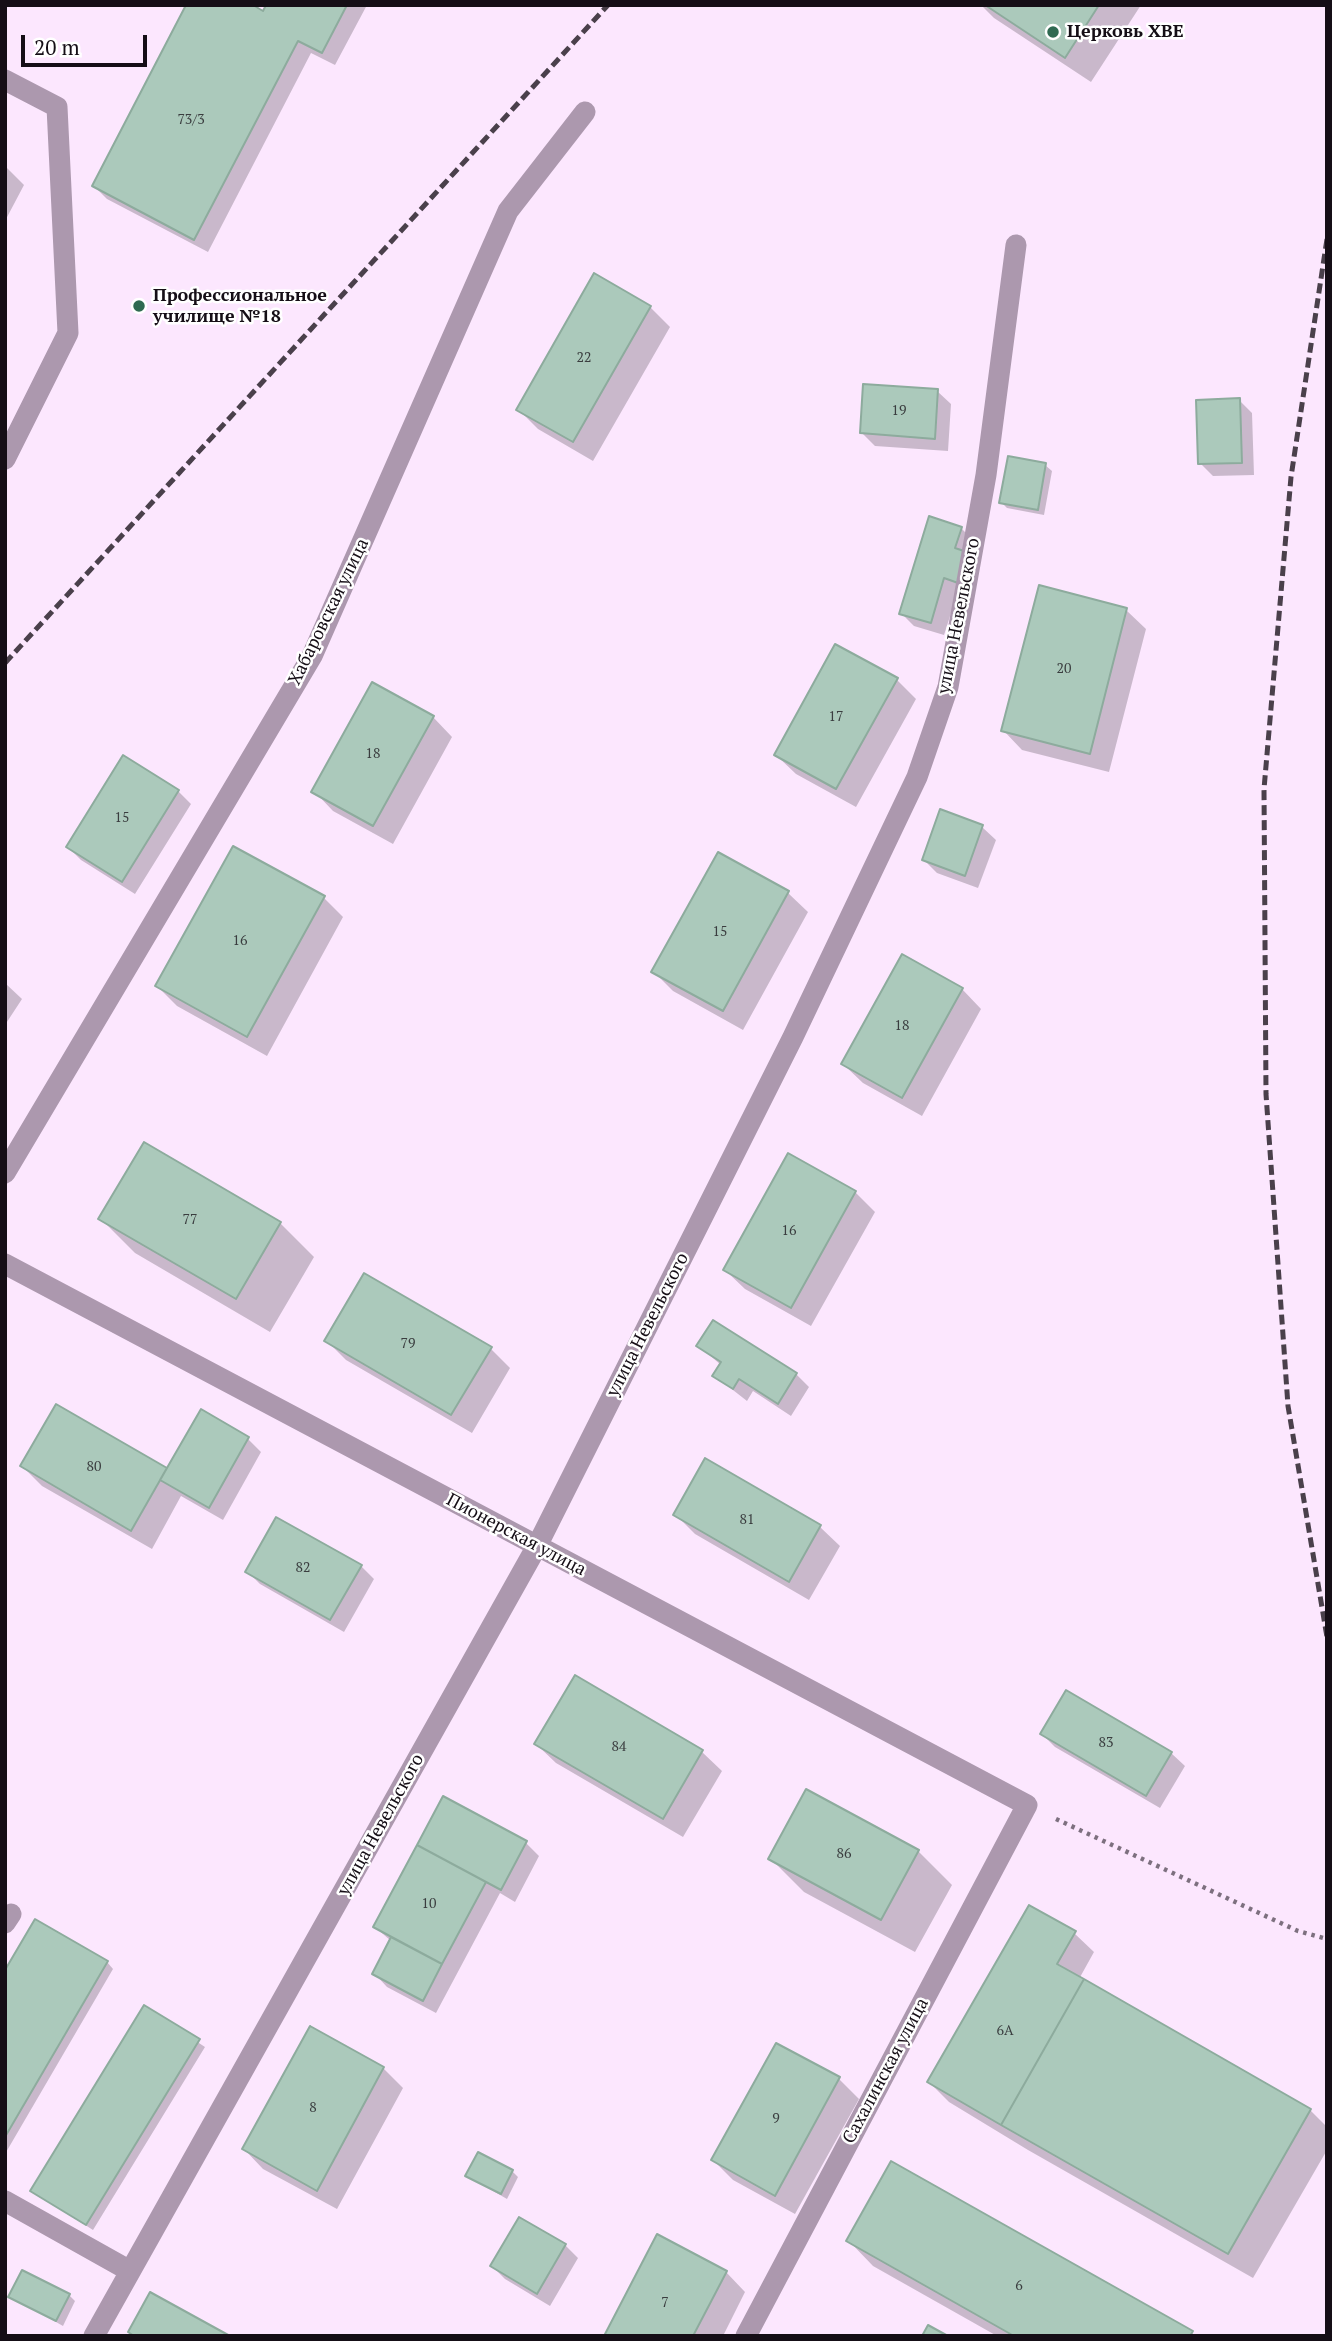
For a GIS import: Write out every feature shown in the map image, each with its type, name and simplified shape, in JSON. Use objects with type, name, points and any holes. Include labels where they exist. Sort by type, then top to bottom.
[{"type":"street","points":[[5,80],[57,107],[68,333],[5,459]]},
{"type":"street","name":"Хабаровская улица","points":[[5,1173],[312,656],[508,211],[585,112]]},
{"type":"street","name":"улица Невельского","points":[[94,2336],[537,1546],[793,1037],[917,777],[950,674],[986,475],[1016,245]]},
{"type":"street","name":"Пионерская улица","points":[[5,1264],[1027,1805]]},
{"type":"street","name":"Сахалинская улица","points":[[746,2336],[1027,1805]]},
{"type":"street","points":[[5,2201],[130,2271]]},
{"type":"path","points":[[1027,1805],[1298,1931],[1327,1939]]},
{"type":"building","points":[[186,5],[253,5],[263,11],[266,5],[347,5],[322,53],[298,41],[194,240],[92,186]]},
{"type":"building","name":"Церковь ХВЕ","points":[[985,5],[1099,5],[1065,58]]},
{"type":"building","points":[[594,273],[651,306],[573,442],[516,410]]},
{"type":"building","points":[[863,384],[938,389],[935,439],[860,433]]},
{"type":"building","points":[[1240,398],[1242,463],[1198,464],[1196,400]]},
{"type":"building","points":[[1008,456],[1046,463],[1038,510],[999,503]]},
{"type":"building","points":[[929,516],[962,527],[955,548],[967,552],[958,583],[944,578],[931,623],[899,614]]},
{"type":"building","points":[[1039,585],[1127,608],[1090,754],[1001,731]]},
{"type":"building","points":[[835,644],[898,678],[836,789],[774,755]]},
{"type":"building","points":[[372,682],[434,716],[373,826],[311,792]]},
{"type":"building","points":[[123,755],[179,790],[122,882],[66,847]]},
{"type":"building","points":[[940,809],[983,825],[965,876],[922,860]]},
{"type":"building","points":[[233,846],[325,896],[247,1037],[155,986]]},
{"type":"building","points":[[718,852],[789,891],[723,1011],[651,972]]},
{"type":"building","points":[[902,954],[963,988],[902,1098],[841,1064]]},
{"type":"building","points":[[144,1142],[281,1222],[236,1299],[98,1219]]},
{"type":"building","points":[[788,1153],[856,1191],[791,1308],[723,1270]]},
{"type":"building","points":[[364,1273],[492,1347],[451,1415],[324,1341]]},
{"type":"building","points":[[713,1320],[797,1373],[778,1404],[739,1379],[733,1389],[712,1376],[721,1362],[696,1346]]},
{"type":"building","points":[[56,1404],[167,1468],[131,1531],[20,1466]]},
{"type":"building","points":[[201,1409],[249,1437],[209,1508],[160,1480]]},
{"type":"building","points":[[705,1458],[821,1525],[789,1582],[673,1515]]},
{"type":"building","points":[[276,1517],[362,1565],[330,1620],[245,1572]]},
{"type":"building","points":[[575,1675],[703,1750],[663,1819],[534,1744]]},
{"type":"building","points":[[1066,1690],[1172,1752],[1146,1796],[1040,1734]]},
{"type":"building","points":[[806,1789],[919,1850],[881,1920],[768,1859]]},
{"type":"building","points":[[443,1796],[527,1841],[501,1890],[417,1845]]},
{"type":"building","points":[[417,1845],[486,1882],[442,1964],[373,1927]]},
{"type":"building","points":[[1029,1905],[1076,1931],[1057,1964],[1084,1979],[1001,2125],[927,2082]]},
{"type":"building","points":[[35,1919],[108,1961],[5,2137],[5,1970]]},
{"type":"building","points":[[391,1937],[442,1964],[423,2001],[372,1974]]},
{"type":"building","points":[[1084,1979],[1311,2109],[1228,2254],[1001,2125]]},
{"type":"building","points":[[144,2005],[200,2039],[86,2225],[30,2191]]},
{"type":"building","points":[[310,2026],[384,2067],[317,2191],[242,2149]]},
{"type":"building","points":[[776,2043],[840,2077],[775,2196],[711,2160]]},
{"type":"building","points":[[478,2152],[513,2170],[501,2194],[465,2176]]},
{"type":"building","points":[[891,2161],[1193,2331],[1190,2336],[1014,2336],[846,2241]]},
{"type":"building","points":[[519,2217],[566,2244],[537,2294],[490,2266]]},
{"type":"building","points":[[657,2234],[727,2271],[693,2336],[604,2336]]},
{"type":"building","points":[[22,2270],[70,2294],[56,2321],[8,2297]]},
{"type":"building","points":[[150,2292],[230,2336],[134,2336],[128,2332]]},
{"type":"building","points":[[928,2325],[948,2336],[922,2336]]},
{"type":"railway","points":[[5,663],[608,5]]},
{"type":"railway","points":[[1327,239],[1291,477],[1264,789],[1266,1094],[1288,1406],[1327,1637]]},
{"type":"place","name":"Церковь ХВЕ","points":[[1053,32]]},
{"type":"place","name":"Профессиональное училище №18","points":[[139,306]]}]
